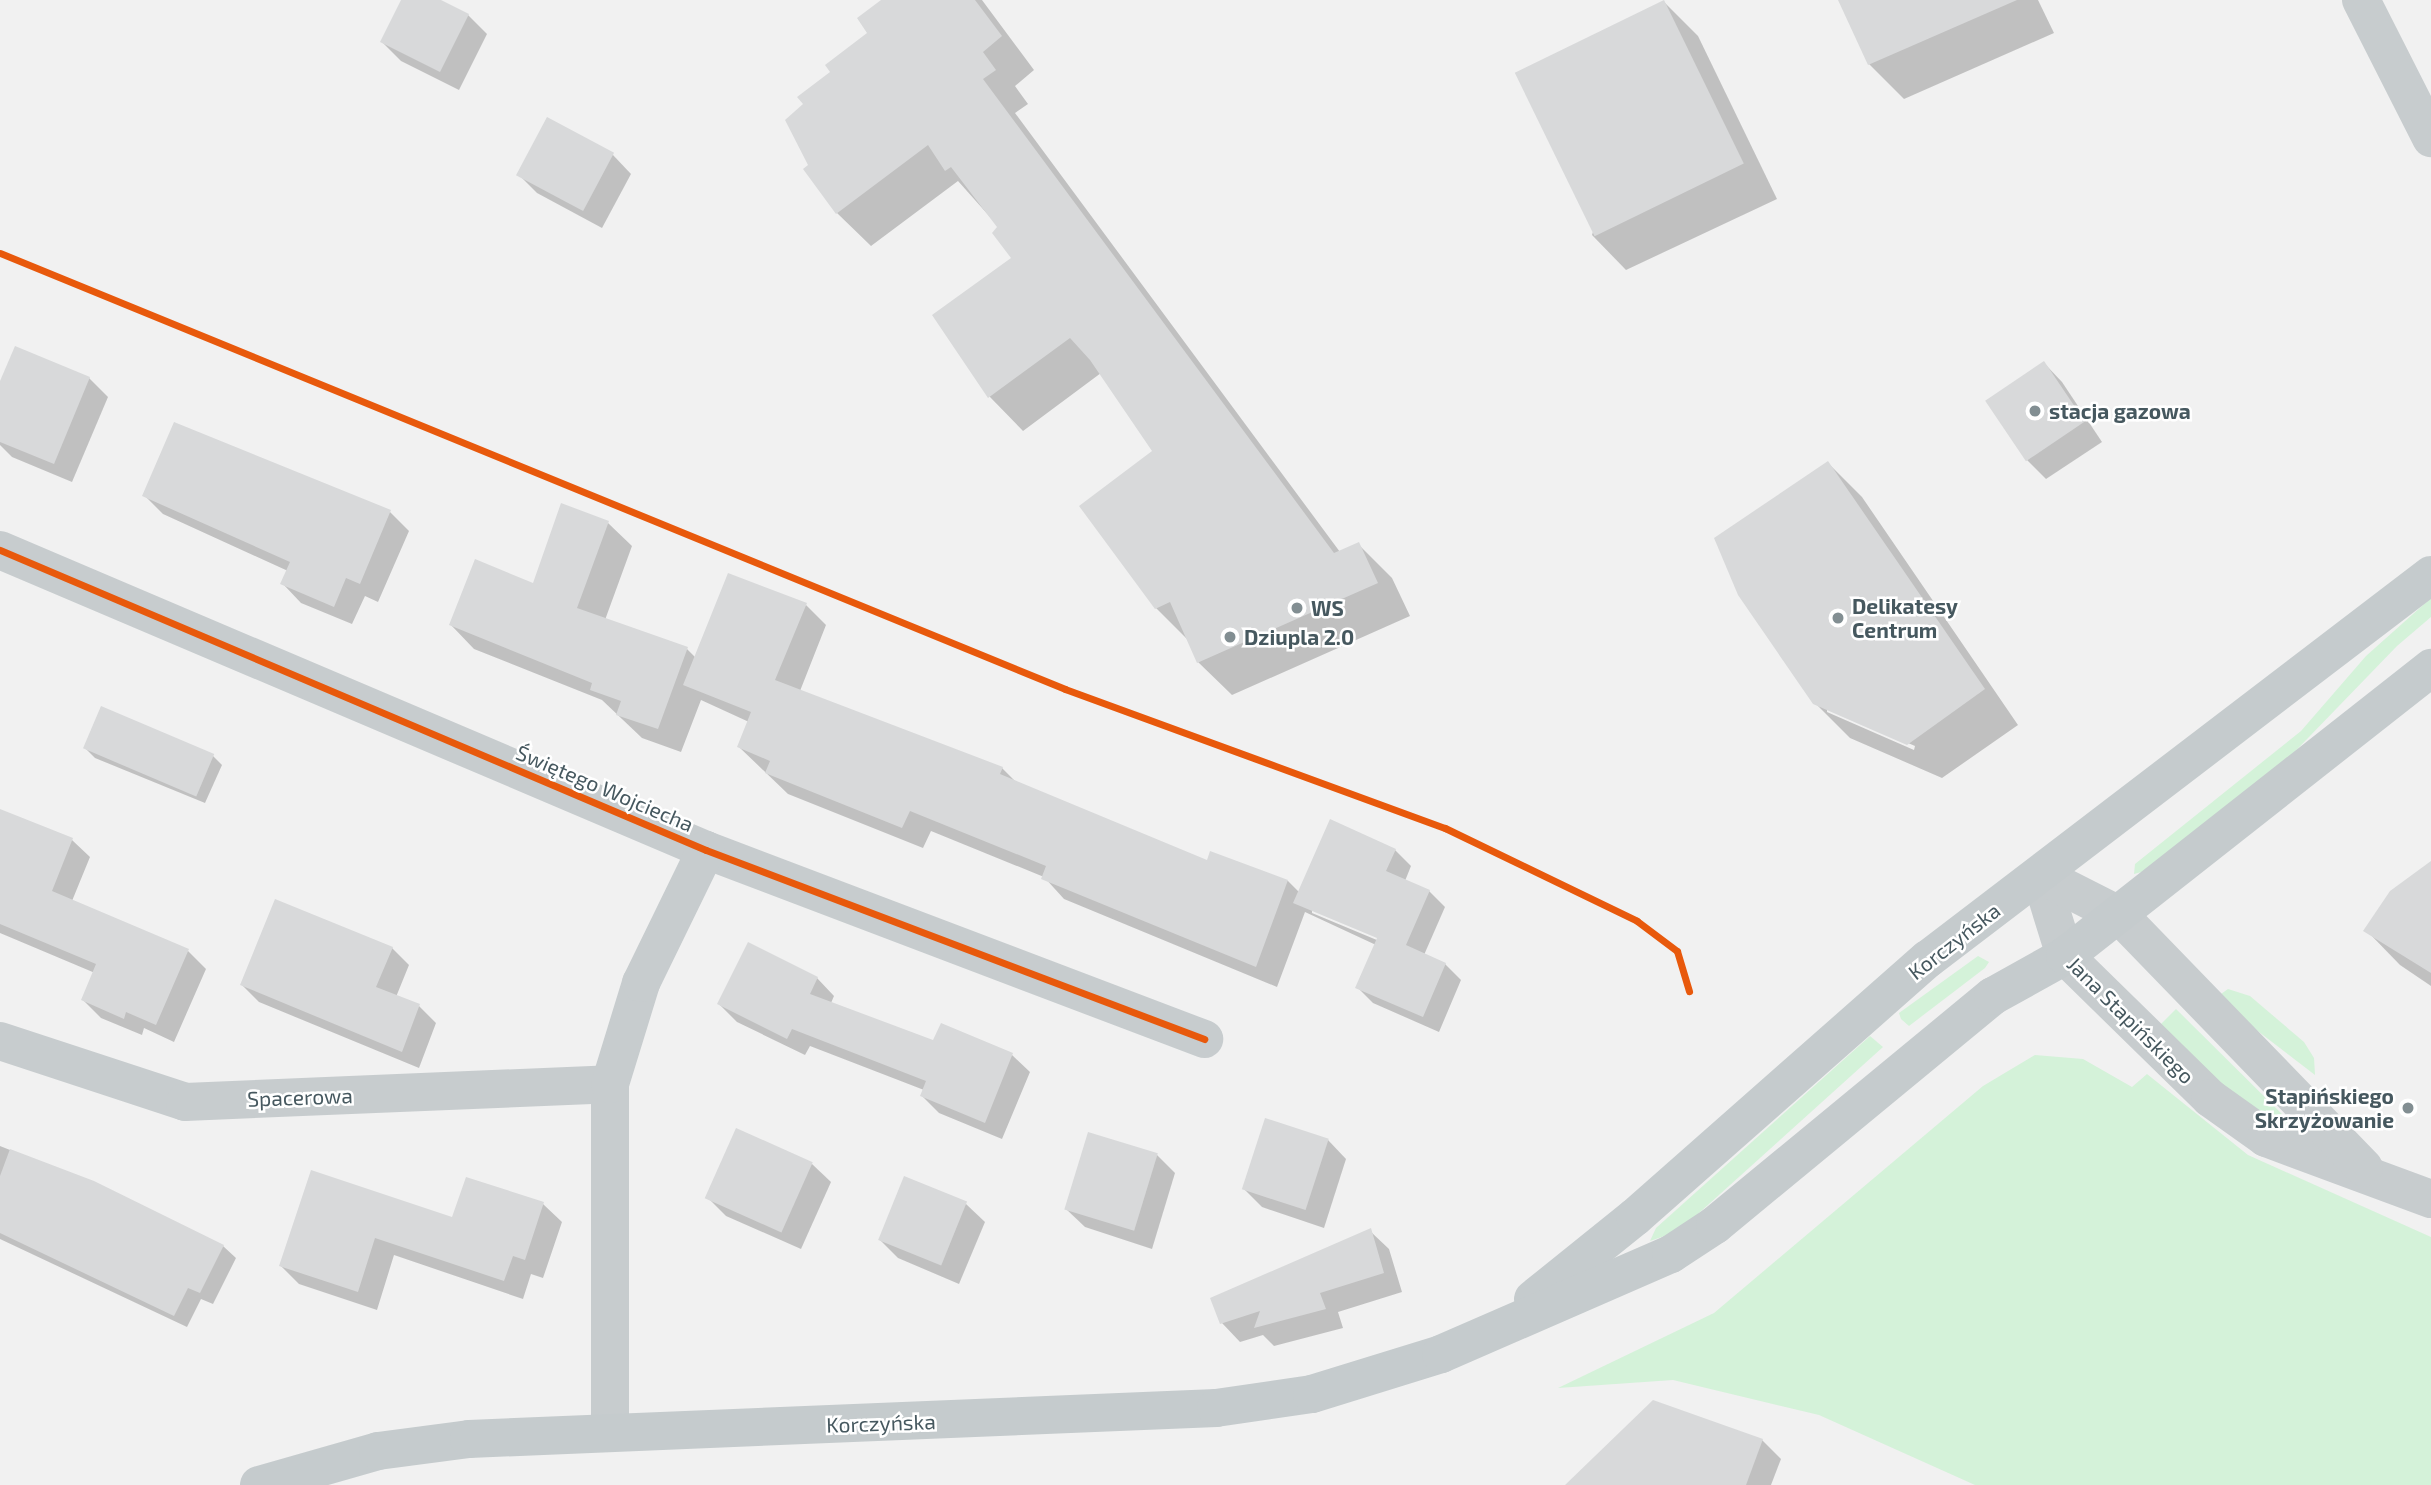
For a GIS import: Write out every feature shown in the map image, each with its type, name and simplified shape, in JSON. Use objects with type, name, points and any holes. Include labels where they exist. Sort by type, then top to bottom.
[{"type":"main road","name":"Korczyńska","points":[[1496,1329],[1635,1217],[1928,959],[2431,575]]},
{"type":"main road","name":"Korczyńska","points":[[259,1485],[339,1459],[411,1445],[610,1431],[1104,1416],[1229,1406],[1358,1382],[1441,1354],[1671,1254],[1715,1225],[1993,996],[2065,956],[2431,668]]},
{"type":"street","points":[[2361,0],[2431,138]]},
{"type":"street","name":"Świętego Wojciecha","points":[[0,550],[706,850],[1204,1039]]},
{"type":"street","points":[[610,1431],[610,1084],[641,983],[706,850]]},
{"type":"street","name":"Jana Stapińskiego","points":[[2040,874],[2119,915],[2368,1172]]},
{"type":"street","name":"Jana Stapińskiego","points":[[2040,874],[2065,956],[2133,1027],[2236,1119],[2266,1138],[2368,1172],[2431,1199]]},
{"type":"street","name":"Spacerowa","points":[[0,1041],[185,1101],[610,1084]]},
{"type":"green space","points":[[2431,598],[2431,617],[2397,646],[2277,770],[2145,871],[2134,874],[2135,864],[2301,731],[2366,656]]},
{"type":"green space","points":[[1978,956],[1989,962],[1985,968],[1909,1026],[1901,1019],[1899,1013]]},
{"type":"green space","points":[[2228,989],[2250,996],[2304,1042],[2314,1058],[2315,1075],[2246,1022],[2221,994]]},
{"type":"green space","points":[[2176,1009],[2285,1117],[2288,1121],[2283,1129],[2251,1110],[2158,1027]]},
{"type":"green space","points":[[1870,1036],[1883,1047],[1679,1231],[1650,1241],[1656,1228]]},
{"type":"green space","points":[[2035,1055],[2083,1059],[2132,1087],[2147,1074],[2248,1155],[2431,1237],[2431,1485],[1975,1485],[1819,1415],[1673,1380],[1558,1388],[1714,1313],[1983,1086]]},
{"type":"building","points":[[401,0],[441,0],[469,14],[440,72],[380,42]]},
{"type":"building","points":[[881,0],[975,0],[1002,36],[983,52],[996,70],[983,79],[1334,553],[1359,542],[1378,583],[1197,663],[1170,602],[1155,609],[1079,506],[1152,451],[1090,360],[1070,338],[988,398],[932,315],[1011,258],[992,233],[997,227],[951,167],[945,171],[928,145],[836,214],[803,169],[808,165],[785,120],[803,104],[797,97],[830,72],[825,65],[867,33],[857,18]]},
{"type":"building","points":[[1664,0],[1744,164],[1595,236],[1515,73]]},
{"type":"building","points":[[1838,0],[2017,0],[1868,65]]},
{"type":"building","points":[[547,117],[614,153],[583,211],[516,175]]},
{"type":"building","points":[[15,346],[90,377],[54,464],[0,442],[0,381]]},
{"type":"building","name":"stacja gazowa","points":[[2044,361],[2085,422],[2026,461],[1985,401]]},
{"type":"building","points":[[174,422],[391,510],[360,584],[346,578],[334,607],[280,584],[290,562],[142,496]]},
{"type":"building","points":[[1828,461],[1985,689],[1907,745],[1813,704],[1738,595],[1714,538]]},
{"type":"building","points":[[561,503],[609,521],[577,608],[688,647],[658,729],[616,715],[621,701],[590,690],[592,683],[449,625],[475,559],[533,583]]},
{"type":"building","points":[[728,573],[807,603],[775,680],[1003,767],[1000,774],[1207,860],[1210,851],[1288,880],[1256,967],[1041,879],[1046,866],[910,811],[902,828],[765,773],[770,761],[737,747],[751,712],[683,685]]},
{"type":"building","points":[[101,706],[214,754],[196,796],[83,748]]},
{"type":"building","points":[[0,809],[73,838],[52,891],[189,949],[156,1025],[126,1012],[124,1019],[81,1000],[96,964],[0,924]]},
{"type":"building","points":[[1330,819],[1396,849],[1386,871],[1430,890],[1406,945],[1446,963],[1423,1017],[1355,988],[1377,938],[1293,903]]},
{"type":"building","points":[[2431,861],[2431,973],[2363,931],[2390,891]]},
{"type":"building","points":[[275,899],[393,947],[376,987],[420,1004],[402,1052],[240,985]]},
{"type":"building","points":[[748,942],[818,977],[810,994],[933,1040],[941,1023],[1013,1053],[985,1123],[920,1096],[926,1081],[792,1029],[787,1039],[717,1004]]},
{"type":"building","points":[[1265,1118],[1329,1139],[1306,1210],[1242,1189]]},
{"type":"building","points":[[736,1128],[813,1162],[781,1233],[705,1198]]},
{"type":"building","points":[[1088,1132],[1158,1153],[1134,1231],[1064,1209]]},
{"type":"building","points":[[10,1149],[94,1181],[224,1245],[200,1293],[188,1288],[174,1316],[0,1233],[0,1176]]},
{"type":"building","points":[[311,1170],[452,1217],[466,1177],[544,1202],[525,1260],[513,1256],[504,1281],[375,1238],[358,1292],[279,1266]]},
{"type":"building","points":[[904,1176],[967,1201],[941,1265],[878,1240]]},
{"type":"building","points":[[1371,1228],[1384,1273],[1320,1293],[1326,1309],[1254,1328],[1260,1311],[1220,1324],[1210,1298]]},
{"type":"building","points":[[1653,1400],[1763,1439],[1746,1485],[1565,1485]]},
{"type":"cycle path","points":[[0,253],[1065,689],[1445,828],[1637,921],[1677,951],[1689,991]]},
{"type":"cycle path","points":[[0,550],[706,850],[1204,1039]]},
{"type":"place","name":"stacja gazowa","points":[[2035,411]]},
{"type":"place","name":"WS","points":[[1297,608]]},
{"type":"place","name":"Delikatesy Centrum","points":[[1838,618]]},
{"type":"place","name":"Dziupla 2.0","points":[[1230,637]]},
{"type":"place","name":"Stapińskiego Skrzyżowanie","points":[[2408,1108]]}]
